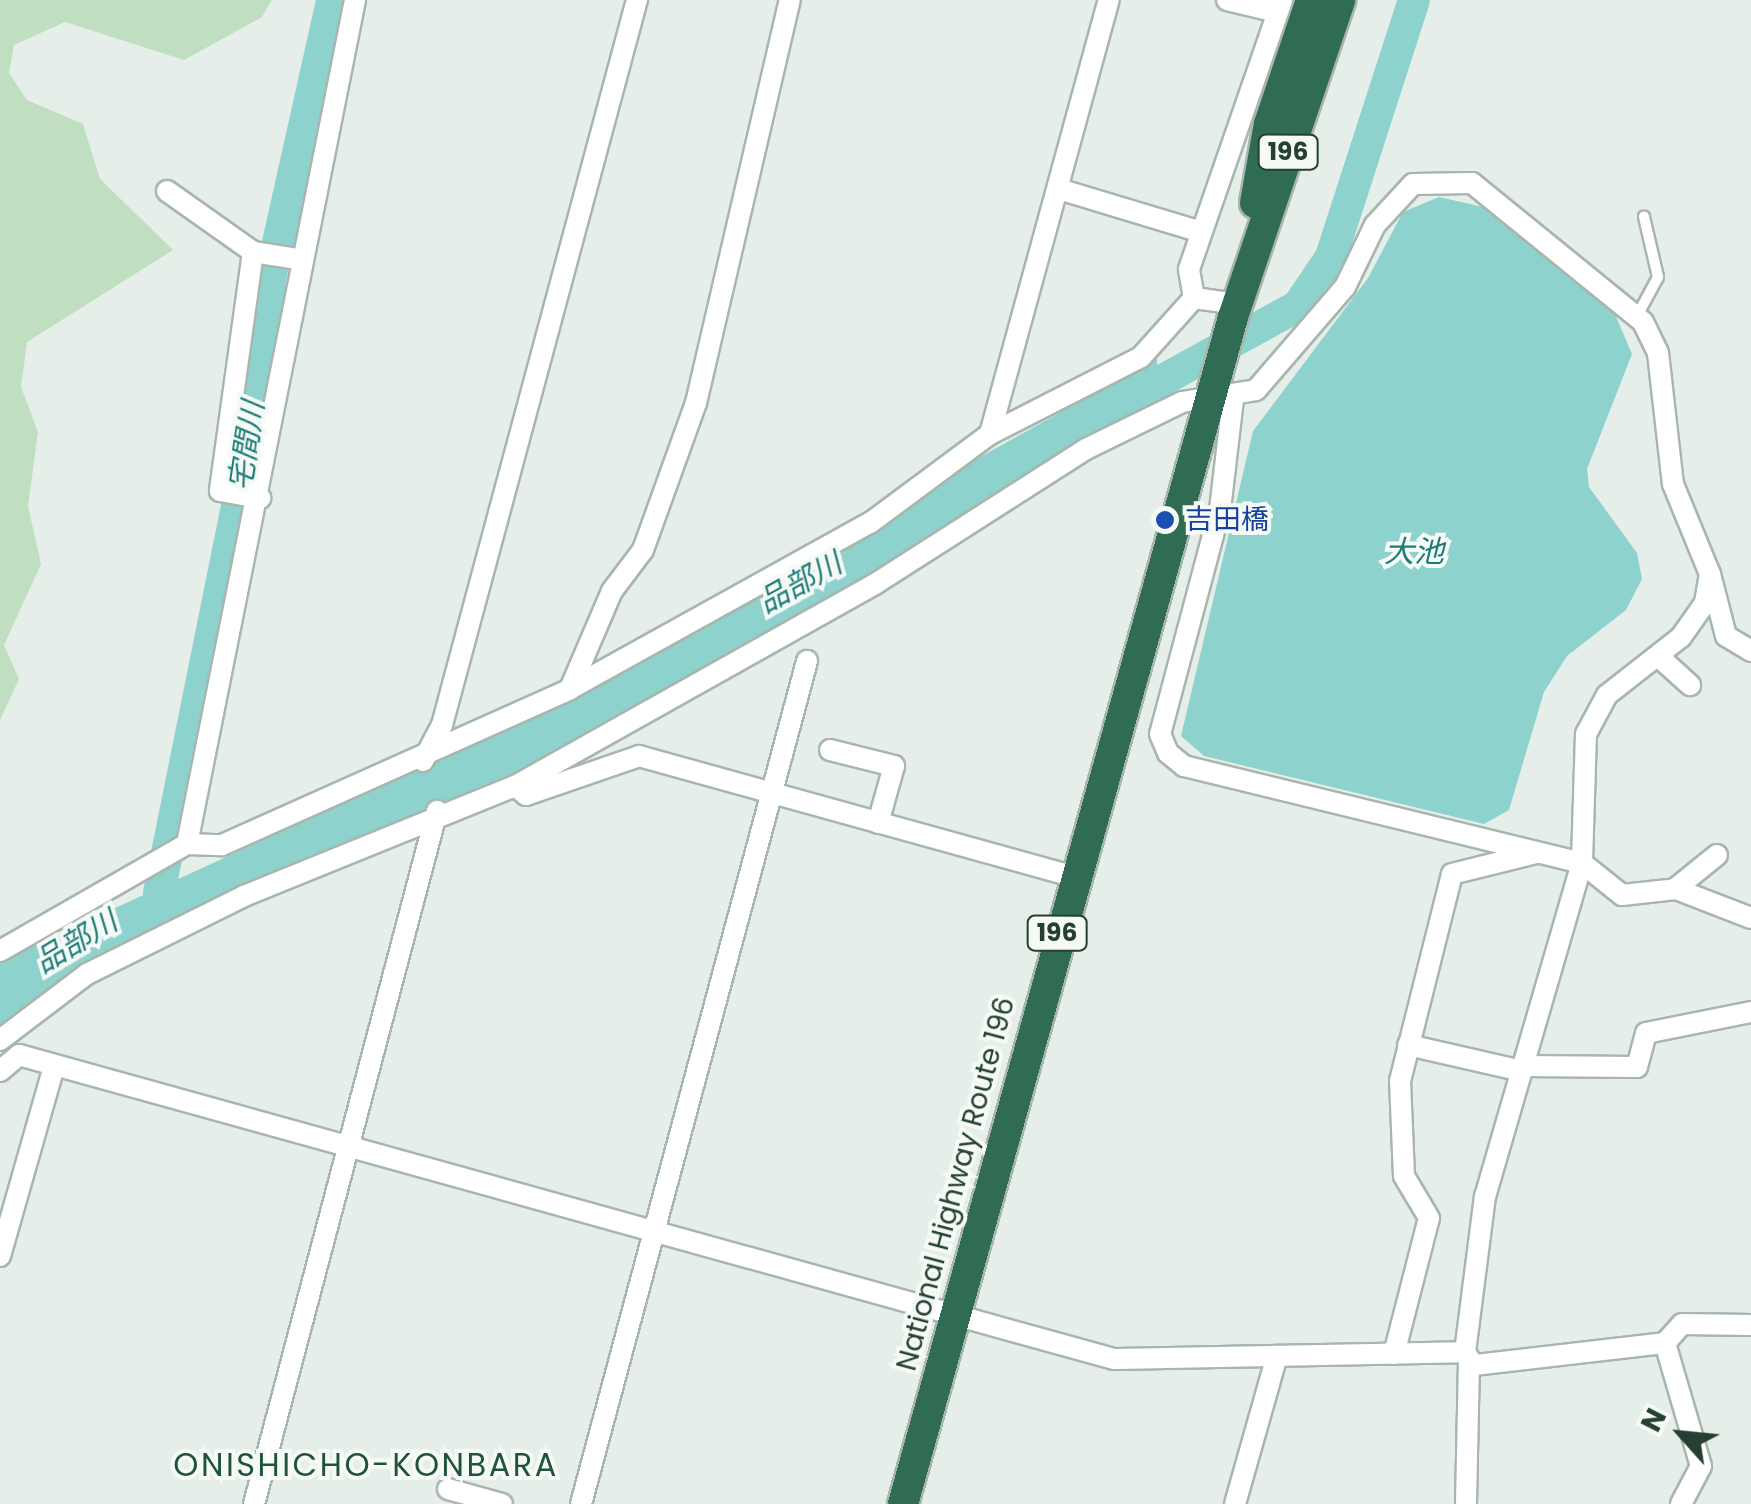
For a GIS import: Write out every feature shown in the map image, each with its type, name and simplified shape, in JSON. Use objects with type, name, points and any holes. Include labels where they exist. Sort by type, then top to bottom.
[{"type":"highway","name":"National Highway Route 196","points":[[1235,310],[1269,124],[1311,0]]},
{"type":"highway","name":"National Highway Route 196","points":[[903,1504],[1072,876],[1222,398],[1219,364],[1340,0]]},
{"type":"street","points":[[187,845],[260,498],[298,258],[355,0]]},
{"type":"street","points":[[423,761],[442,724],[637,0]]},
{"type":"street","points":[[570,690],[612,591],[643,550],[696,403],[790,0]]},
{"type":"street","points":[[990,434],[1062,190],[1109,0]]},
{"type":"street","points":[[1194,298],[1189,269],[1279,6],[1226,0]]},
{"type":"street","points":[[0,1040],[86,974],[438,811],[515,786],[875,584],[1086,449],[1182,402],[1256,390],[1345,287],[1375,225],[1413,184],[1472,184],[1637,317],[1658,353],[1673,484],[1703,558],[1726,636],[1751,652]]},
{"type":"street","points":[[1062,190],[1202,232]]},
{"type":"street","points":[[167,191],[254,252],[298,258]]},
{"type":"street","points":[[254,252],[220,490],[260,498]]},
{"type":"street","points":[[1194,298],[1235,310]]},
{"type":"street","points":[[4,941],[187,845],[222,845],[423,761],[570,690],[870,523],[990,434],[1141,357],[1194,298]]},
{"type":"street","points":[[1222,398],[1220,509],[1160,734],[1168,752],[1184,766],[1582,863],[1622,895],[1674,889],[1751,918]]},
{"type":"street","points":[[1466,1504],[1470,1359],[1485,1196],[1582,863],[1586,734],[1607,694],[1659,658],[1705,604],[1703,558]]},
{"type":"street","points":[[1659,658],[1690,685]]},
{"type":"street","points":[[581,1504],[659,1238],[807,661]]},
{"type":"street","points":[[830,750],[894,766],[878,823]]},
{"type":"street","points":[[515,786],[526,795],[639,756],[1072,876]]},
{"type":"street","points":[[254,1504],[438,811]]},
{"type":"street","points":[[1394,1354],[1429,1218],[1404,1176],[1400,1081],[1452,874],[1536,853]]},
{"type":"street","points":[[1674,889],[1717,855]]},
{"type":"street","points":[[1408,1045],[1523,1068],[1637,1067],[1646,1033],[1751,1012]]},
{"type":"street","points":[[0,1071],[19,1056],[954,1320],[1114,1359],[1394,1354],[1470,1359],[1666,1343],[1682,1324],[1751,1325]]},
{"type":"street","points":[[1,1248],[54,1068]]},
{"type":"street","points":[[1666,1343],[1700,1466],[1681,1504]]},
{"type":"street","points":[[1236,1504],[1277,1356]]},
{"type":"street","points":[[448,1488],[502,1504]]},
{"type":"lane","points":[[1637,317],[1657,288],[1644,217]]},
{"type":"green space","points":[[0,0],[272,0],[262,17],[184,60],[65,22],[14,45],[9,73],[27,100],[83,124],[100,179],[173,250],[27,342],[21,387],[38,432],[28,506],[41,564],[4,645],[19,679],[0,720]]},
{"type":"water","name":"大池","points":[[1439,197],[1483,207],[1614,312],[1632,354],[1587,469],[1589,487],[1637,553],[1642,579],[1626,610],[1567,656],[1544,692],[1509,810],[1484,824],[1204,756],[1181,736],[1253,431],[1368,278],[1403,212]]},
{"type":"water","points":[[1157,359],[1156,405],[1044,463],[863,584],[553,755],[351,846],[0,1029],[0,961],[417,769]]},
{"type":"waterway","name":"宅間川","points":[[159,893],[249,447],[271,274],[332,0]]},
{"type":"waterway","name":"品部川","points":[[1119,404],[1298,306],[1331,257],[1414,0]]},
{"type":"place","name":"吉田橋","points":[[1165,520]]},
{"type":"district","name":"ONISHICHO-KONBARA","points":[[366,1465]]}]
